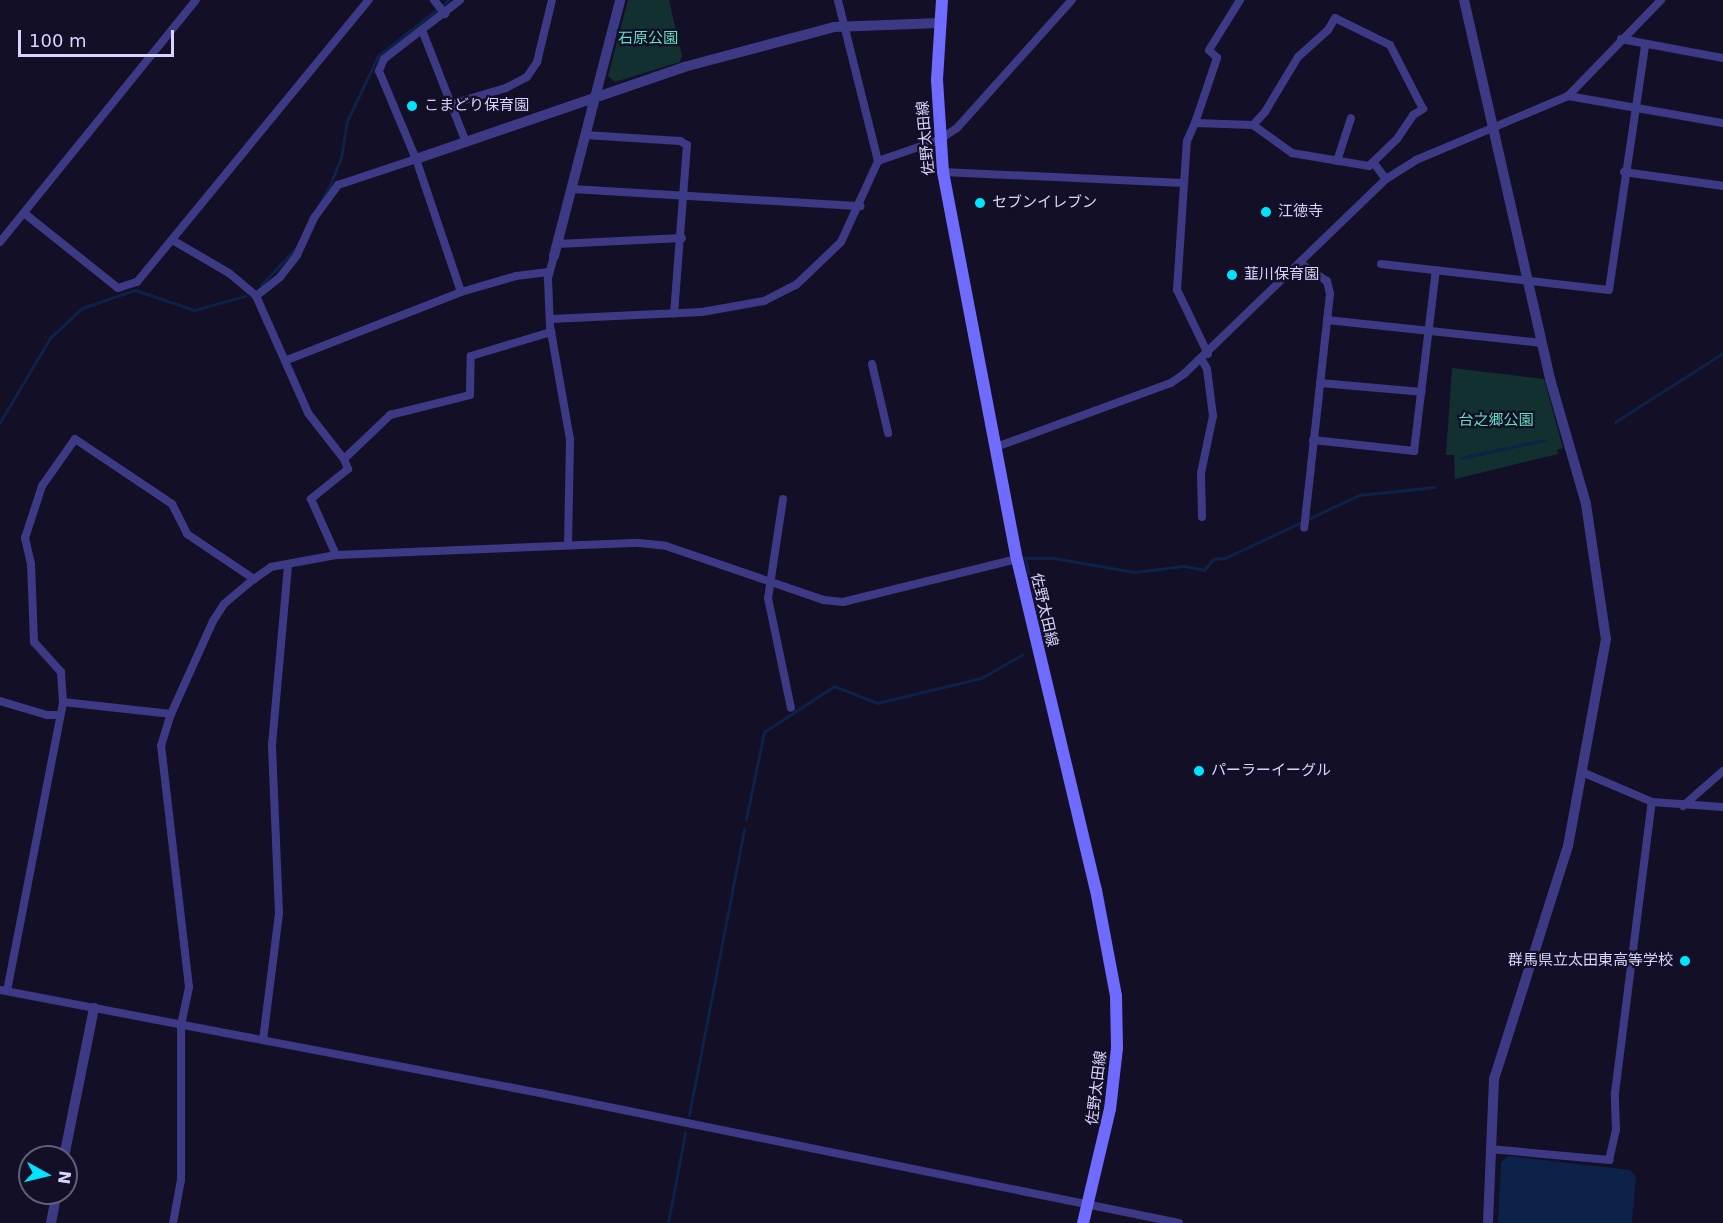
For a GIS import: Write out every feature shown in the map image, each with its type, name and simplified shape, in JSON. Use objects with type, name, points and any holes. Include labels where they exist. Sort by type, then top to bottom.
[{"type":"main road","name":"佐野太田線","points":[[942,0],[939,23],[939,140],[943,172],[1017,559],[1096,890],[1116,996],[1117,1048],[1113,1090],[1083,1223]]},
{"type":"street","points":[[0,242],[196,0]]},
{"type":"street","points":[[24,213],[118,288],[147,275],[369,0]]},
{"type":"street","points":[[434,0],[445,14]]},
{"type":"street","points":[[460,0],[445,14],[384,58],[380,71],[416,159],[461,292]]},
{"type":"street","points":[[451,104],[506,88],[527,77],[537,62],[552,0]]},
{"type":"street","points":[[568,543],[570,440],[551,332],[549,272],[620,0]]},
{"type":"street","points":[[551,319],[702,312],[784,294],[841,242],[861,206],[878,161],[838,0]]},
{"type":"street","points":[[878,161],[939,140],[957,128],[1072,0]]},
{"type":"street","points":[[1202,517],[1201,473],[1213,416],[1205,357],[1177,290],[1187,141],[1217,58],[1209,50],[1240,0]]},
{"type":"street","points":[[1464,0],[1542,344],[1586,504],[1605,616],[1606,639],[1582,772],[1559,878],[1510,1018],[1494,1079],[1488,1223]]},
{"type":"street","points":[[996,447],[1171,383],[1205,357],[1386,179],[1416,160],[1568,96],[1661,0]]},
{"type":"street","points":[[1195,123],[1253,125],[1292,153],[1369,166],[1397,139],[1413,115],[1423,109],[1390,45],[1335,18],[1328,30],[1298,57],[1266,112],[1253,125]]},
{"type":"street","points":[[256,296],[280,277],[297,255],[325,200],[339,185],[465,140],[690,65],[843,26],[939,23]]},
{"type":"street","points":[[422,30],[465,140]]},
{"type":"street","points":[[1621,39],[1723,58]]},
{"type":"street","points":[[1382,264],[1609,290],[1624,172],[1645,45]]},
{"type":"street","points":[[1568,96],[1723,123]]},
{"type":"street","points":[[1336,161],[1351,118]]},
{"type":"street","points":[[585,135],[684,142],[688,150],[674,313]]},
{"type":"street","points":[[1373,162],[1386,179]]},
{"type":"street","points":[[943,172],[1184,183]]},
{"type":"street","points":[[1624,172],[1723,186]]},
{"type":"street","points":[[572,189],[861,206]]},
{"type":"street","points":[[557,244],[682,238]]},
{"type":"street","points":[[174,241],[229,273],[256,296],[287,360],[308,413],[344,459],[348,469],[311,499],[336,555]]},
{"type":"street","points":[[1300,263],[1327,281],[1330,294],[1304,528]]},
{"type":"street","points":[[1313,441],[1414,451],[1436,270]]},
{"type":"street","points":[[287,360],[461,292],[516,276],[549,272]]},
{"type":"street","points":[[1327,320],[1542,344]]},
{"type":"street","points":[[344,459],[390,415],[470,395],[471,356],[551,332]]},
{"type":"street","points":[[872,364],[888,433]]},
{"type":"street","points":[[1320,382],[1422,392]]},
{"type":"street","points":[[254,579],[187,534],[172,504],[75,439],[42,486],[25,538],[31,564],[34,642],[61,672],[63,702],[58,715],[3,991],[263,1040],[1179,1223]]},
{"type":"street","points":[[783,499],[768,598],[791,708]]},
{"type":"street","points":[[173,1223],[182,1180],[181,1025],[189,987],[161,746],[171,714],[213,621],[224,604],[254,579],[271,567],[336,555],[568,543],[666,546],[769,582],[843,602],[1017,559]]},
{"type":"street","points":[[263,1040],[279,913],[272,745],[288,565]]},
{"type":"street","points":[[0,701],[47,715],[58,715]]},
{"type":"street","points":[[63,702],[171,714]]},
{"type":"street","points":[[1683,806],[1723,771]]},
{"type":"street","points":[[1582,772],[1653,802],[1683,806],[1723,807]]},
{"type":"street","points":[[1490,1149],[1609,1160],[1616,1130],[1615,1093],[1653,802]]},
{"type":"street","points":[[66,1145],[94,1008]]},
{"type":"street","points":[[51,1223],[55,1205]]},
{"type":"green space","name":"石原公園","points":[[628,0],[669,0],[682,56],[680,62],[615,82],[608,76]]},
{"type":"green space","name":"台之郷公園","points":[[1452,368],[1544,379],[1563,448],[1557,450],[1558,454],[1455,479],[1454,455],[1446,455]]},
{"type":"water","points":[[1508,1156],[1630,1170],[1636,1177],[1632,1223],[1498,1223],[1501,1162]]},
{"type":"waterway","points":[[443,5],[448,0]]},
{"type":"waterway","points":[[305,230],[330,185],[341,158],[347,121],[378,56],[436,10]]},
{"type":"waterway","points":[[261,285],[295,249]]},
{"type":"waterway","points":[[0,422],[50,338],[82,308],[135,290],[194,310],[245,296]]},
{"type":"waterway","points":[[1615,422],[1723,353]]},
{"type":"waterway","points":[[1461,458],[1544,440]]},
{"type":"waterway","points":[[1043,632],[1025,558],[1054,558],[1134,572],[1184,566],[1204,570],[1213,559],[1225,558],[1359,495],[1435,487]]},
{"type":"waterway","points":[[746,819],[764,732],[834,686],[877,703],[981,678],[1023,654]]},
{"type":"waterway","points":[[689,1115],[744,829]]},
{"type":"waterway","points":[[668,1223],[685,1133]]},
{"type":"place","name":"こまどり保育園","points":[[412,106]]},
{"type":"place","name":"セブンイレブン","points":[[980,203]]},
{"type":"place","name":"江徳寺","points":[[1266,212]]},
{"type":"place","name":"韮川保育園","points":[[1232,275]]},
{"type":"place","name":"パーラーイーグル","points":[[1199,771]]},
{"type":"place","name":"群馬県立太田東高等学校","points":[[1685,961]]}]
